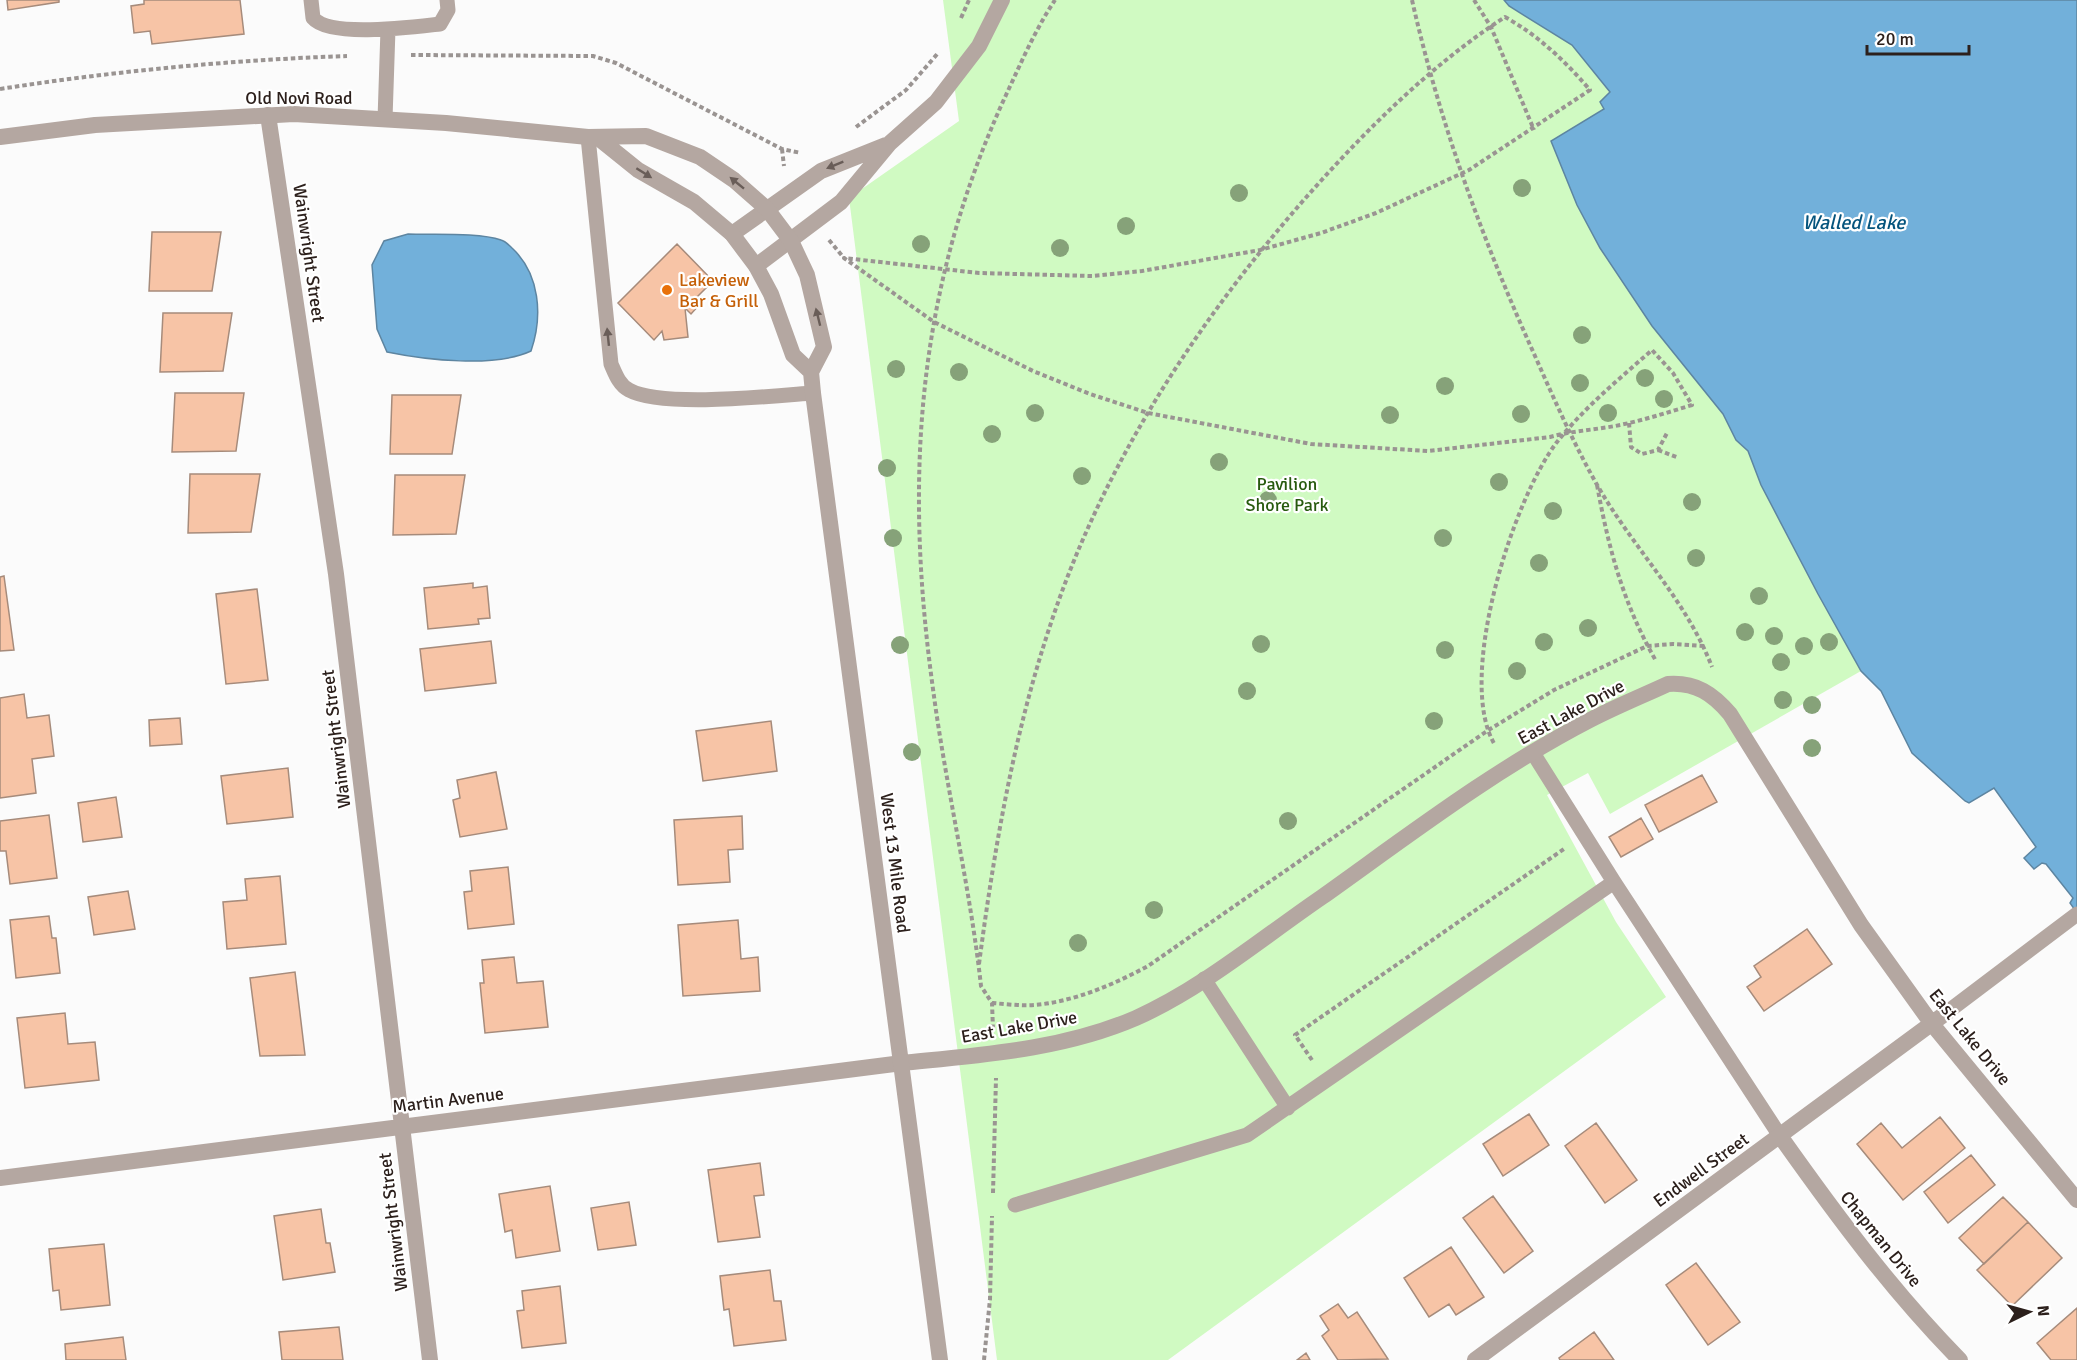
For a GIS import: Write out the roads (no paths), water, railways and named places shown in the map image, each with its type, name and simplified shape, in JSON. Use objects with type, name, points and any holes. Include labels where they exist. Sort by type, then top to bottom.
[{"type":"street","points":[[756,266],[841,202],[890,143],[936,102],[979,46],[1002,0]]},
{"type":"street","name":"Old Novi Road","points":[[0,137],[95,125],[268,115],[385,119],[593,137],[646,136],[700,157],[734,180],[767,209],[791,241]]},
{"type":"street","name":"Wainwright Street","points":[[268,115],[336,574],[430,1360]]},
{"type":"street","points":[[593,137],[638,170],[694,202],[732,234],[756,266],[771,294],[793,355],[811,372],[824,347],[807,275],[791,241]]},
{"type":"street","points":[[732,234],[821,171],[890,143]]},
{"type":"street","name":"West 13 Mile Road","points":[[811,372],[940,1360]]},
{"type":"street","name":"East Lake Drive","points":[[902,1063],[994,1054],[1064,1042],[1137,1017],[1204,979],[1509,767],[1590,720],[1668,684],[1682,683],[1714,696],[1730,714],[1861,925],[1932,1024],[2077,1200]]},
{"type":"street","name":"Endwell Street","points":[[1475,1360],[1950,1010]]},
{"type":"street","name":"Martin Avenue","points":[[0,1178],[902,1063]]},
{"type":"street","name":"Chapman Drive","points":[[1780,1136],[1851,1237],[1929,1328],[1960,1360]]},
{"type":"lane","points":[[311,0],[313,18],[326,28],[388,29],[440,24],[448,10],[447,0]]},
{"type":"lane","points":[[385,119],[388,29]]},
{"type":"lane","points":[[593,137],[611,364],[616,376],[628,390],[664,399],[736,398],[813,393]]},
{"type":"lane","points":[[1533,753],[1614,882],[1780,1136]]},
{"type":"lane","points":[[1015,1205],[1247,1135],[1614,882]]},
{"type":"lane","points":[[1950,1010],[2077,914]]},
{"type":"lane","points":[[1204,979],[1287,1108]]},
{"type":"water","name":"Walled Lake","points":[[1504,0],[2077,0],[2077,913],[2070,903],[2073,898],[2046,864],[2042,863],[2034,869],[2024,858],[2036,847],[1994,788],[1969,803],[1912,753],[1881,691],[1861,671],[1818,594],[1761,485],[1748,451],[1736,440],[1723,414],[1652,326],[1600,248],[1577,205],[1551,141],[1604,109],[1600,102],[1610,92],[1572,45],[1509,6]]},
{"type":"water","points":[[408,234],[492,237],[510,246],[528,270],[536,296],[537,324],[531,351],[516,356],[480,361],[440,360],[387,352],[377,329],[372,265],[384,241]]},
{"type":"place","name":"Lakeview Bar & Grill","points":[[667,290]]},
{"type":"park label","name":"Pavilion Shore Park","points":[[1287,494]]}]
